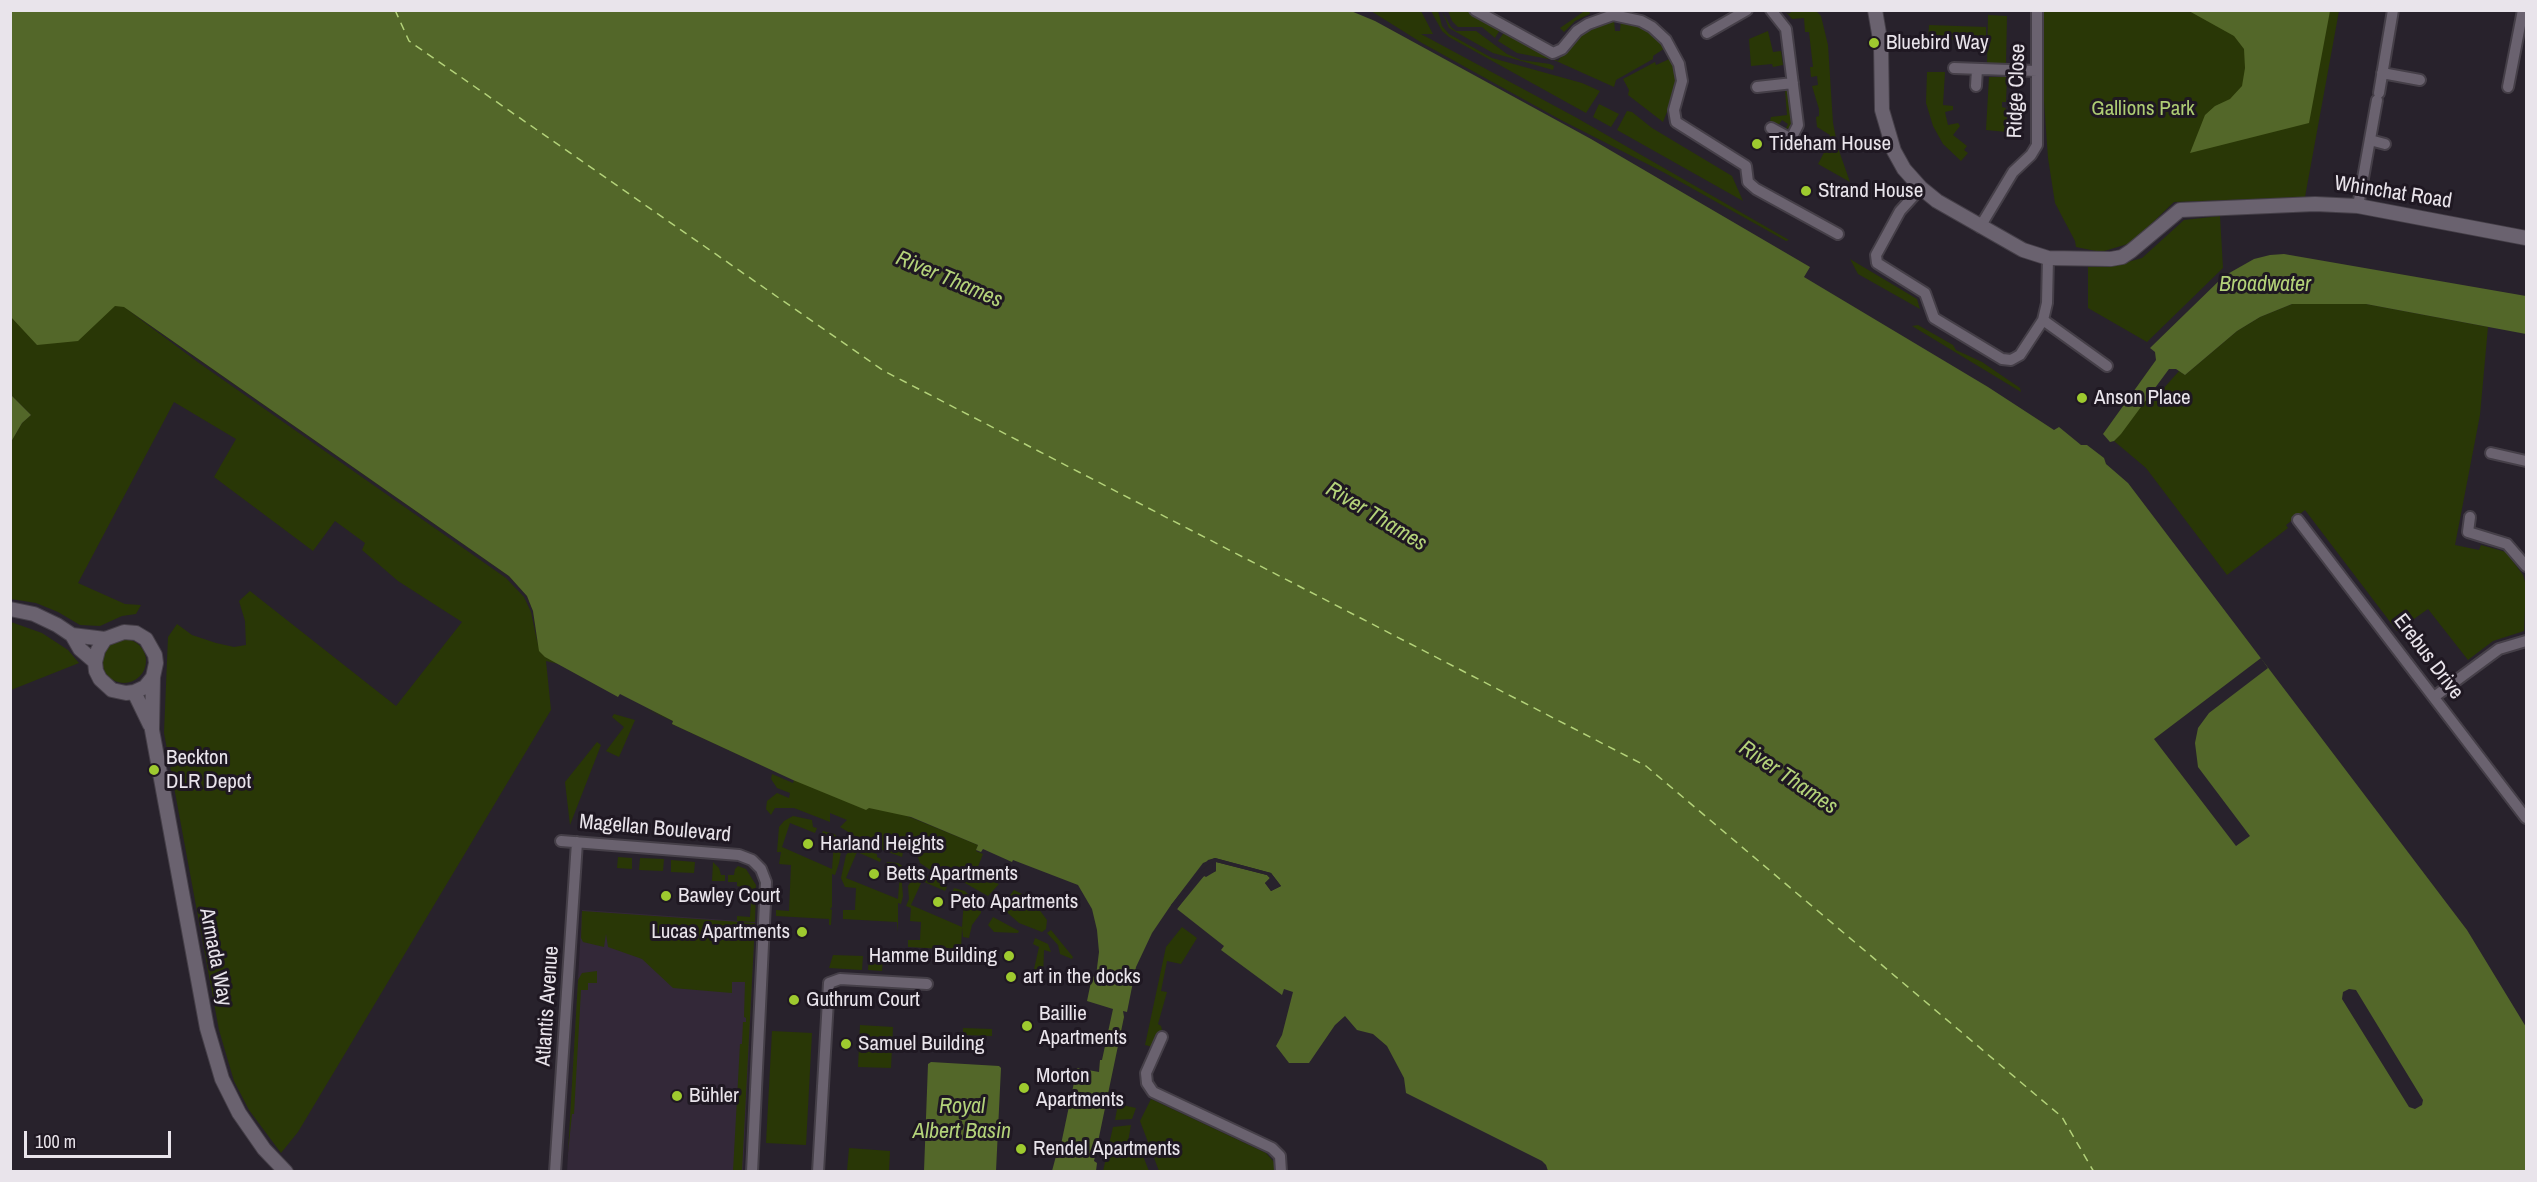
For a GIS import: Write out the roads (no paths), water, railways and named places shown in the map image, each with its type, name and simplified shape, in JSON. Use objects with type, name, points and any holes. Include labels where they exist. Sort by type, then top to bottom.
[{"type":"street","points":[[1475,10],[1553,53],[1562,49],[1577,31],[1588,24],[1613,15],[1641,21],[1652,27],[1666,40],[1679,64],[1682,81],[1674,110],[1676,122],[1746,166],[1748,182],[1756,189],[1838,234]]},
{"type":"street","points":[[1707,33],[1747,10]]},
{"type":"street","points":[[1771,10],[1786,29],[1798,125],[1791,139],[1771,128]]},
{"type":"street","name":"Whinchat Road","points":[[1875,10],[1881,45],[1885,125],[1899,160],[1921,188],[1944,206],[2015,247],[2048,258],[2082,260],[2122,257],[2180,210],[2324,204],[2358,206],[2526,238]]},
{"type":"street","name":"Ridge Close","points":[[1980,227],[2013,172],[2031,155],[2037,145],[2037,10]]},
{"type":"street","points":[[2358,206],[2393,10]]},
{"type":"street","points":[[2508,87],[2521,49],[2523,10]]},
{"type":"street","points":[[1954,68],[2037,71]]},
{"type":"street","points":[[1976,86],[1977,69]]},
{"type":"street","points":[[2382,73],[2420,80]]},
{"type":"street","points":[[1757,87],[1793,83]]},
{"type":"street","points":[[2370,140],[2385,144]]},
{"type":"street","points":[[1921,188],[1900,211],[1876,255],[1877,263],[1925,292],[1934,318],[2006,360],[2020,355],[2043,320],[2047,303],[2048,258]]},
{"type":"street","points":[[2043,320],[2107,366]]},
{"type":"street","points":[[2491,453],[2526,460]]},
{"type":"street","points":[[2470,517],[2468,532],[2507,544],[2526,562]]},
{"type":"street","name":"Erebus Drive","points":[[2298,520],[2526,818]]},
{"type":"street","name":"Armada Way","points":[[10,609],[41,617],[72,635],[105,639],[124,632],[136,633],[146,639],[155,655],[152,730],[207,1028],[222,1079],[239,1113],[264,1149],[286,1172]]},
{"type":"street","name":"Armada Way","points":[[72,635],[80,649],[95,662],[96,671],[106,686],[119,693],[134,692],[152,730]]},
{"type":"street","points":[[95,662],[98,650],[105,639]]},
{"type":"street","points":[[2434,697],[2499,649],[2526,640]]},
{"type":"street","points":[[134,692],[145,687],[153,677]]},
{"type":"street","name":"Magellan Boulevard","points":[[561,841],[739,855],[752,860],[764,875],[766,882],[752,1172]]},
{"type":"street","name":"Atlantis Avenue","points":[[555,1172],[577,842]]},
{"type":"street","points":[[818,1172],[829,983],[840,979],[927,984]]},
{"type":"street","points":[[1162,1037],[1146,1073],[1147,1083],[1153,1092],[1272,1148],[1280,1156],[1281,1172]]},
{"type":"water","name":"River Thames","points":[[11,11],[1351,11],[1375,21],[1591,139],[1810,267],[1804,277],[1988,387],[2054,430],[2059,427],[2081,445],[2087,445],[2104,458],[2106,464],[2128,483],[2467,930],[2526,1027],[2526,1171],[1548,1171],[1542,1161],[1406,1093],[1404,1078],[1387,1046],[1373,1034],[1357,1030],[1345,1016],[1335,1025],[1309,1063],[1289,1063],[1276,1046],[1282,1035],[1293,992],[1284,989],[1282,995],[1221,950],[1224,946],[1177,909],[1195,884],[1204,876],[1216,871],[1216,862],[1267,875],[1270,878],[1265,883],[1271,891],[1281,886],[1271,873],[1215,858],[1208,860],[1171,905],[1152,933],[1136,967],[1127,1012],[1123,1011],[1124,1017],[1094,1161],[1097,1163],[1096,1171],[1052,1171],[1056,1156],[1059,1154],[1077,1068],[1099,1072],[1113,1009],[1087,1001],[1092,977],[1096,976],[1099,952],[1092,909],[1078,885],[1013,860],[1012,862],[983,849],[981,852],[976,850],[978,845],[911,817],[869,808],[866,810],[793,780],[672,724],[673,721],[620,694],[618,697],[545,657],[539,651],[533,611],[527,596],[509,576],[124,307],[115,306],[78,341],[37,345],[11,317]]},
{"type":"water","points":[[2189,11],[2330,11],[2309,123],[2190,153],[2205,115],[2215,106],[2230,99],[2242,86],[2245,68],[2244,49],[2234,36]]},
{"type":"water","name":"Broadwater","points":[[2284,254],[2526,296],[2526,334],[2366,304],[2292,304],[2260,317],[2237,331],[2185,375],[2176,369],[2169,369],[2121,434],[2110,442],[2103,434],[2156,360],[2155,352],[2150,348],[2224,276],[2254,259]]},
{"type":"water","points":[[11,395],[31,415],[22,423],[11,442]]},
{"type":"water","name":"Royal Albert Basin","points":[[931,1062],[999,1066],[1001,1068],[996,1171],[924,1171],[928,1064]]},
{"type":"place","name":"Bluebird Way","points":[[1874,43]]},
{"type":"place","name":"Tideham House","points":[[1757,144]]},
{"type":"place","name":"Strand House","points":[[1806,191]]},
{"type":"place","name":"Anson Place","points":[[2082,398]]},
{"type":"place","name":"Beckton DLR Depot","points":[[154,770]]},
{"type":"place","name":"Harland Heights","points":[[808,844]]},
{"type":"place","name":"Betts Apartments","points":[[874,874]]},
{"type":"place","name":"Bawley Court","points":[[666,896]]},
{"type":"place","name":"Peto Apartments","points":[[938,902]]},
{"type":"place","name":"Lucas Apartments","points":[[802,932]]},
{"type":"place","name":"Hamme Building","points":[[1009,956]]},
{"type":"place","name":"art in the docks","points":[[1011,977]]},
{"type":"place","name":"Guthrum Court","points":[[794,1000]]},
{"type":"place","name":"Baillie Apartments","points":[[1027,1026]]},
{"type":"place","name":"Samuel Building","points":[[846,1044]]},
{"type":"place","name":"Morton Apartments","points":[[1024,1088]]},
{"type":"place","name":"Bühler","points":[[677,1096]]},
{"type":"place","name":"Rendel Apartments","points":[[1021,1149]]},
{"type":"park label","name":"Gallions Park","points":[[2143,109]]}]
